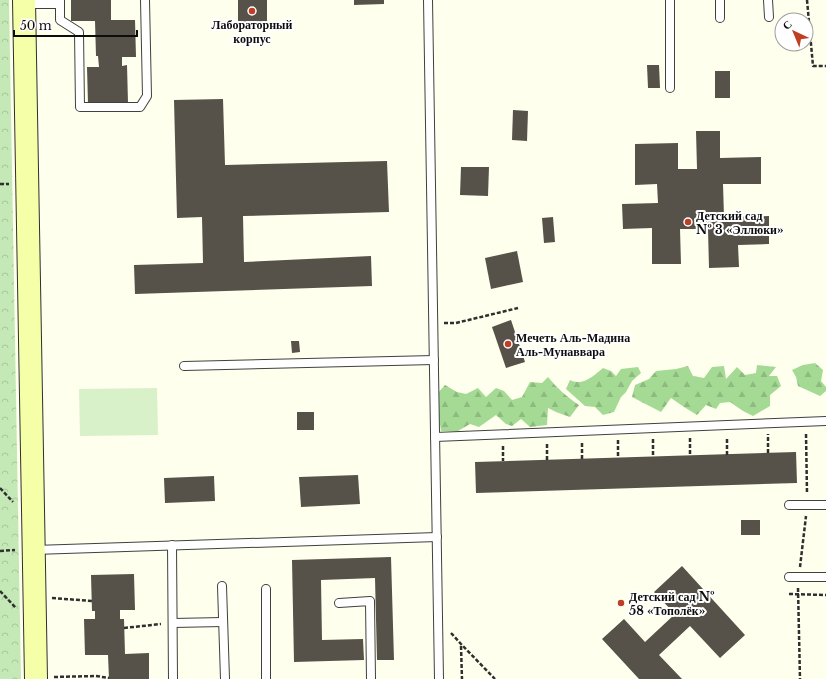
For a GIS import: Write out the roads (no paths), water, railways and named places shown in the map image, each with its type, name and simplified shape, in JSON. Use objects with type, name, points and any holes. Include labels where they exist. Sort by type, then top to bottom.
[{"type":"street","points":[[24,2],[33,550],[44,678]]},
{"type":"lane","points":[[24,2],[60,2],[60,20],[79,32],[80,107],[140,107],[146,96],[145,0]]},
{"type":"lane","points":[[428,0],[440,679]]},
{"type":"lane","points":[[670,0],[670,88]]},
{"type":"lane","points":[[720,0],[720,18]]},
{"type":"lane","points":[[768,0],[769,17]]},
{"type":"lane","points":[[184,366],[434,360]]},
{"type":"lane","points":[[435,437],[826,421]]},
{"type":"lane","points":[[789,505],[826,505]]},
{"type":"lane","points":[[33,550],[437,537]]},
{"type":"lane","points":[[172,545],[173,679]]},
{"type":"lane","points":[[788,577],[826,578]]},
{"type":"lane","points":[[222,586],[225,679]]},
{"type":"lane","points":[[266,589],[266,679]]},
{"type":"lane","points":[[339,603],[370,601],[371,679]]},
{"type":"lane","points":[[173,623],[223,622]]},
{"type":"place","name":"Лабораторный корпус","points":[[252,11]]},
{"type":"place","name":"Детский сад № 3 «Эллюки»","points":[[688,222]]},
{"type":"place","name":"Мечеть Аль-Мадина Аль-Мунаввара","points":[[508,344]]},
{"type":"place","name":"Детский сад № 58 «Тополёк»","points":[[621,603]]}]
